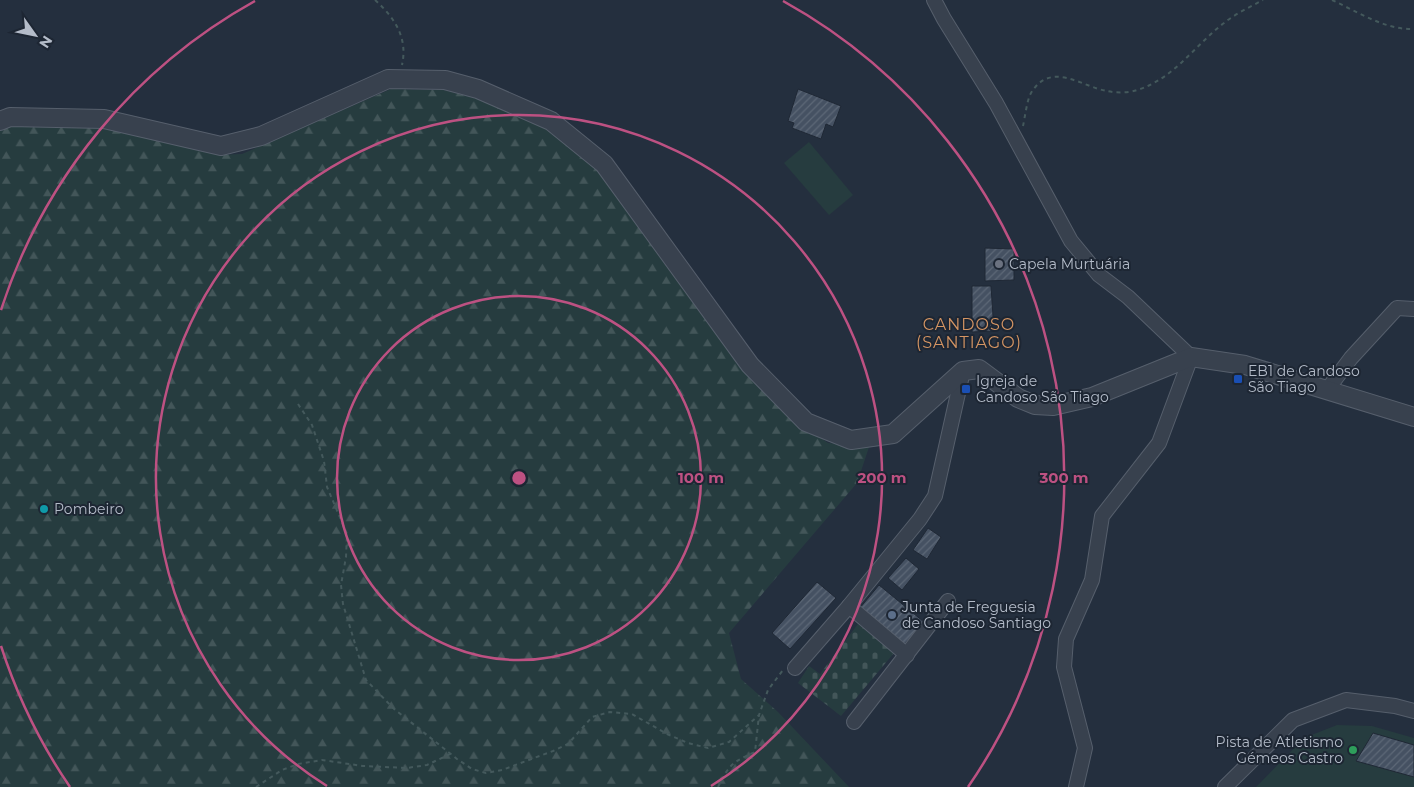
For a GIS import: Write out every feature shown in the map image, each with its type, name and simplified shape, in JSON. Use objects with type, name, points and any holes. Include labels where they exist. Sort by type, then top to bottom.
[{"type":"street","points":[[934,0],[996,103],[1071,241],[1099,275],[1128,296],[1191,357]]},
{"type":"street","points":[[0,121],[10,117],[104,118],[221,146],[261,136],[388,79],[445,80],[478,90],[551,121],[604,164],[750,365],[806,422],[851,440],[893,434],[963,371],[979,369],[1018,398],[1036,405],[1053,406],[1092,397],[1191,357],[1245,365],[1414,417]]},
{"type":"street","points":[[1327,390],[1351,358],[1397,308],[1414,309]]},
{"type":"street","points":[[1076,787],[1085,748],[1064,667],[1066,639],[1092,580],[1102,516],[1159,443],[1191,357]]},
{"type":"street","points":[[795,668],[849,606],[920,519],[934,496],[963,371]]},
{"type":"street","points":[[854,722],[948,601]]},
{"type":"street","points":[[849,606],[906,655]]},
{"type":"street","points":[[1225,787],[1293,720],[1346,700],[1395,706],[1414,711]]},
{"type":"path","points":[[376,0],[389,12],[401,33],[405,52],[399,79]]},
{"type":"path","points":[[1018,143],[1031,93],[1041,82],[1054,76],[1073,78],[1107,91],[1136,91],[1160,80],[1187,58],[1224,22],[1263,0]]},
{"type":"path","points":[[1332,0],[1384,24],[1401,29],[1414,29]]},
{"type":"path","points":[[298,404],[312,425],[324,461],[327,487],[347,534],[346,557],[341,585],[343,604],[366,680],[393,708],[450,754],[472,769],[486,773],[502,770],[568,744],[592,717],[610,712],[632,714],[667,734],[708,748],[729,742],[759,715]]},
{"type":"path","points":[[718,787],[728,768],[738,759],[755,752],[759,715],[768,690],[784,670],[795,668]]},
{"type":"path","points":[[256,787],[282,770],[298,764],[322,760],[363,766],[407,768],[427,765],[450,754]]},
{"type":"green space","points":[[391,89],[444,90],[496,104],[554,132],[601,173],[737,361],[790,417],[828,443],[869,447],[857,483],[729,633],[741,679],[778,712],[849,787],[0,787],[0,126],[99,125],[140,133],[218,155],[242,154]]},
{"type":"green space","points":[[809,142],[853,195],[829,215],[784,163]]},
{"type":"green space","points":[[858,624],[894,653],[841,716],[798,683],[809,666],[820,674]]},
{"type":"green space","name":"Pista de Atletismo Gémeos Castro","points":[[1337,725],[1372,726],[1414,738],[1414,787],[1256,787],[1304,738]]},
{"type":"building","points":[[798,89],[841,106],[833,127],[826,124],[821,139],[792,128],[794,123],[788,121]]},
{"type":"building","name":"Capela Murtuária","points":[[985,248],[1014,249],[1014,280],[985,281]]},
{"type":"building","points":[[972,286],[991,286],[994,331],[972,332]]},
{"type":"building","points":[[928,528],[941,537],[927,559],[913,550]]},
{"type":"building","points":[[906,558],[919,569],[902,590],[888,578]]},
{"type":"building","points":[[817,582],[836,598],[790,649],[772,633]]},
{"type":"building","name":"Junta de Freguesia de Candoso Santiago","points":[[879,585],[924,622],[903,646],[859,609]]},
{"type":"building","points":[[1373,733],[1414,745],[1414,777],[1356,761]]},
{"type":"place","name":"Capela Murtuária","points":[[999,264]]},
{"type":"place","name":"EB1 de Candoso São Tiago","points":[[1238,379]]},
{"type":"place","name":"Igreja de Candoso São Tiago","points":[[966,389]]},
{"type":"place","name":"Pombeiro","points":[[44,509]]},
{"type":"place","name":"Junta de Freguesia de Candoso Santiago","points":[[892,615]]},
{"type":"place","name":"Pista de Atletismo Gémeos Castro","points":[[1353,750]]},
{"type":"district","name":"CANDOSO (SANTIAGO)","points":[[969,333]]}]
